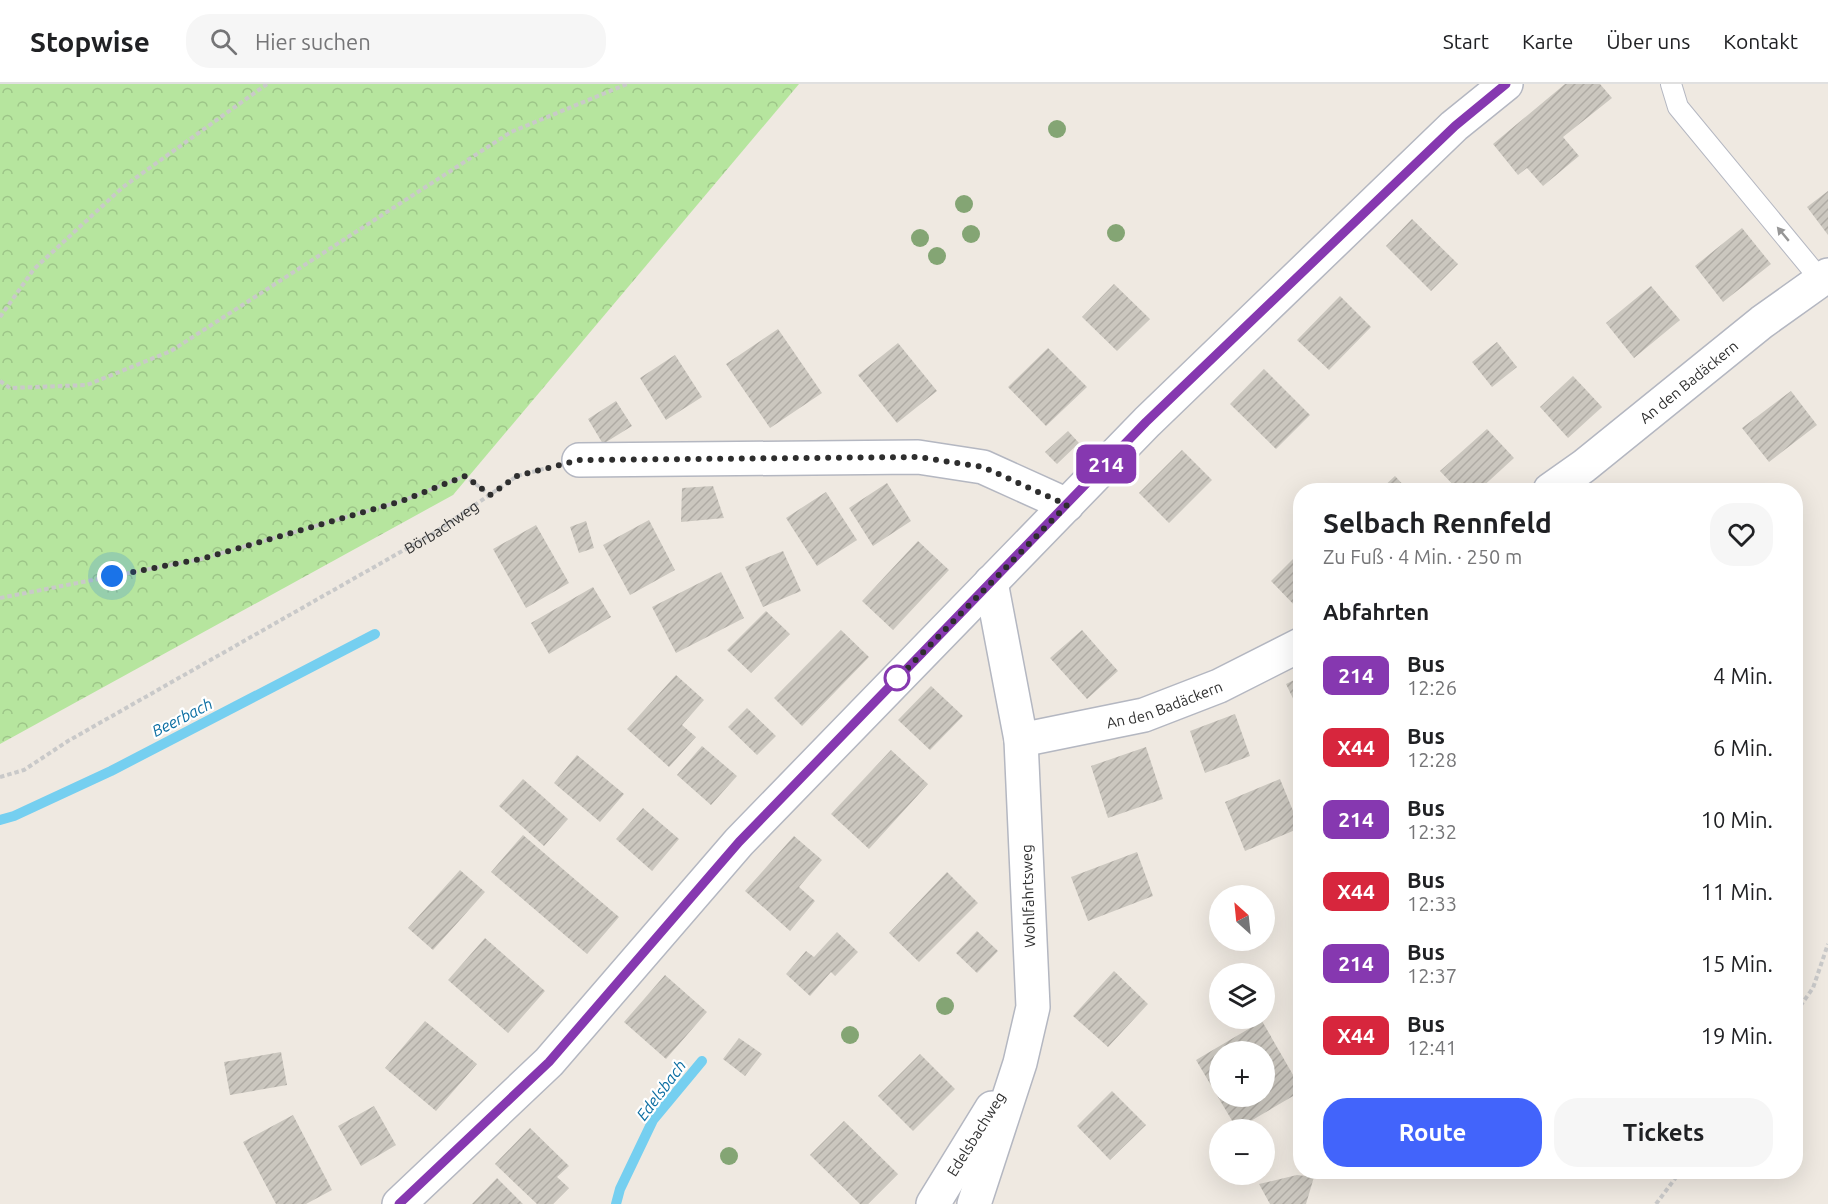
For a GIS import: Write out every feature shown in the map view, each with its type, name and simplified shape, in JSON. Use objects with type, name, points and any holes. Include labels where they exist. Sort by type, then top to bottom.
[{"type":"street","points":[[399,1204],[549,1062],[739,842],[1146,422],[1455,126],[1506,84]]},
{"type":"street","name":"An den Badäckern","points":[[1560,483],[1762,322],[1824,277]]},
{"type":"street","points":[[579,460],[918,457],[983,467],[1067,505]]},
{"type":"street","name":"Wohlfahrtsweg","points":[[974,1204],[1020,1063],[1033,1007],[1021,740],[991,582]]},
{"type":"street","name":"An den Badäckern","points":[[1021,740],[1144,715],[1219,686],[1293,649]]},
{"type":"street","name":"Edelsbachweg","points":[[933,1204],[1020,1063]]},
{"type":"lane","points":[[1671,84],[1678,108],[1824,277]]},
{"type":"path","points":[[0,317],[34,269],[123,187],[267,84]]},
{"type":"path","points":[[0,381],[10,388],[87,386],[171,351],[511,132],[627,84]]},
{"type":"path","name":"Börbachweg","points":[[0,777],[24,770],[68,741],[434,533],[517,476],[579,460]]},
{"type":"path","points":[[0,598],[201,559],[402,501],[465,476],[490,495]]},
{"type":"path","points":[[1803,1003],[1814,988],[1828,944]]},
{"type":"path","points":[[1656,1204],[1675,1179]]},
{"type":"green space","points":[[0,84],[799,84],[453,495],[0,744]]},
{"type":"building","points":[[1565,84],[1600,84],[1612,98],[1563,137],[1579,156],[1543,186],[1527,168],[1518,175],[1493,144]]},
{"type":"building","points":[[1828,191],[1828,235],[1807,207]]},
{"type":"building","points":[[1412,219],[1458,264],[1431,291],[1386,246]]},
{"type":"building","points":[[1742,228],[1771,264],[1723,302],[1695,266]]},
{"type":"building","points":[[1114,284],[1150,319],[1117,351],[1082,317]]},
{"type":"building","points":[[1651,286],[1680,320],[1634,358],[1606,323]]},
{"type":"building","points":[[1340,296],[1371,327],[1329,370],[1297,340]]},
{"type":"building","points":[[778,329],[822,393],[770,428],[726,364]]},
{"type":"building","points":[[1497,342],[1517,367],[1492,387],[1472,362]]},
{"type":"building","points":[[898,343],[937,391],[897,423],[858,375]]},
{"type":"building","points":[[1048,348],[1087,387],[1046,426],[1008,387]]},
{"type":"building","points":[[675,355],[702,397],[666,420],[640,378]]},
{"type":"building","points":[[1264,369],[1310,415],[1276,449],[1230,404]]},
{"type":"building","points":[[1573,376],[1602,407],[1568,438],[1540,407]]},
{"type":"building","points":[[1791,391],[1817,425],[1769,462],[1742,428]]},
{"type":"building","points":[[616,401],[632,426],[603,444],[588,419]]},
{"type":"building","points":[[1487,429],[1514,458],[1487,483],[1451,483],[1440,471]]},
{"type":"building","points":[[1068,431],[1079,443],[1057,464],[1045,452]]},
{"type":"building","points":[[1182,450],[1212,480],[1169,523],[1139,493]]},
{"type":"building","points":[[1395,476],[1402,483],[1388,483]]},
{"type":"building","points":[[887,483],[911,521],[873,546],[849,508]]},
{"type":"building","points":[[713,486],[724,518],[681,522],[682,488]]},
{"type":"building","points":[[826,492],[857,540],[817,566],[786,518]]},
{"type":"building","points":[[649,520],[675,570],[630,595],[603,545]]},
{"type":"building","points":[[586,521],[594,548],[579,553],[570,527]]},
{"type":"building","points":[[536,525],[569,583],[526,608],[493,549]]},
{"type":"building","points":[[918,541],[949,570],[893,630],[862,601]]},
{"type":"building","points":[[783,551],[801,591],[763,607],[745,567]]},
{"type":"building","points":[[1293,559],[1293,604],[1271,581]]},
{"type":"building","points":[[721,572],[744,618],[676,653],[652,607]]},
{"type":"building","points":[[593,587],[611,617],[549,654],[531,623]]},
{"type":"building","points":[[766,611],[790,634],[751,673],[727,650]]},
{"type":"building","points":[[841,630],[869,657],[802,726],[774,698]]},
{"type":"building","points":[[1082,630],[1118,671],[1087,699],[1050,658]]},
{"type":"building","points":[[676,675],[704,700],[682,725],[696,737],[669,767],[627,729]]},
{"type":"building","points":[[1293,680],[1293,698],[1286,684]]},
{"type":"building","points":[[931,686],[963,716],[930,750],[898,720]]},
{"type":"building","points":[[747,708],[776,736],[757,755],[728,727]]},
{"type":"building","points":[[1235,714],[1250,756],[1205,773],[1190,731]]},
{"type":"building","points":[[702,746],[737,776],[711,805],[677,775]]},
{"type":"building","points":[[1146,747],[1163,799],[1108,818],[1091,766]]},
{"type":"building","points":[[891,750],[928,784],[869,849],[831,814]]},
{"type":"building","points":[[577,755],[624,794],[600,822],[554,783]]},
{"type":"building","points":[[523,779],[568,819],[544,846],[499,806]]},
{"type":"building","points":[[1280,779],[1293,811],[1293,831],[1245,851],[1225,802]]},
{"type":"building","points":[[643,808],[679,839],[652,871],[616,839]]},
{"type":"building","points":[[523,835],[619,917],[587,954],[491,872]]},
{"type":"building","points":[[794,836],[822,860],[799,887],[815,901],[790,931],[745,891]]},
{"type":"building","points":[[1137,852],[1153,896],[1088,921],[1071,877]]},
{"type":"building","points":[[460,870],[485,892],[433,950],[408,928]]},
{"type":"building","points":[[947,872],[978,903],[919,962],[889,933]]},
{"type":"building","points":[[977,931],[998,951],[977,973],[956,953]]},
{"type":"building","points":[[837,932],[858,952],[835,976],[831,972],[810,996],[786,974],[806,951],[814,957]]},
{"type":"building","points":[[485,938],[545,991],[508,1033],[448,980]]},
{"type":"building","points":[[1114,971],[1148,1004],[1108,1047],[1073,1016]]},
{"type":"building","points":[[665,975],[707,1012],[666,1059],[624,1022]]},
{"type":"building","points":[[425,1021],[477,1064],[436,1111],[385,1068]]},
{"type":"building","points":[[1248,1029],[1267,1029],[1274,1041],[1228,1041]]},
{"type":"building","points":[[739,1038],[762,1054],[745,1076],[723,1059]]},
{"type":"building","points":[[1275,1044],[1293,1075],[1293,1096],[1275,1107]]},
{"type":"building","points":[[281,1052],[287,1085],[230,1095],[224,1062]]},
{"type":"building","points":[[1209,1052],[1209,1082],[1196,1060]]},
{"type":"building","points":[[920,1054],[955,1089],[913,1131],[878,1096]]},
{"type":"building","points":[[1112,1091],[1146,1125],[1110,1160],[1077,1126]]},
{"type":"building","points":[[374,1106],[396,1145],[361,1166],[338,1126]]},
{"type":"building","points":[[1224,1107],[1274,1107],[1254,1119],[1231,1119]]},
{"type":"building","points":[[293,1115],[332,1190],[306,1204],[276,1204],[243,1142]]},
{"type":"building","points":[[844,1121],[898,1174],[868,1204],[860,1204],[810,1155]]},
{"type":"building","points":[[530,1128],[569,1166],[557,1177],[569,1188],[553,1204],[537,1204],[495,1164]]},
{"type":"building","points":[[1293,1176],[1293,1179],[1313,1179],[1306,1204],[1270,1204],[1260,1185],[1275,1185],[1275,1180]]},
{"type":"building","points":[[497,1178],[523,1204],[472,1204]]},
{"type":"waterway","name":"Beerbach","points":[[0,820],[14,816],[111,771],[375,634]]},
{"type":"waterway","name":"Edelsbach","points":[[616,1204],[620,1189],[653,1120],[702,1061]]},
{"type":"bus line","name":"214","points":[[399,1204],[549,1062],[739,842],[1146,422],[1455,126],[1506,84]]},
{"type":"route","points":[[112,576],[201,559],[402,501],[465,476],[490,495],[517,476],[579,460],[918,457],[983,467],[1067,505],[895,681],[897,678]]}]
